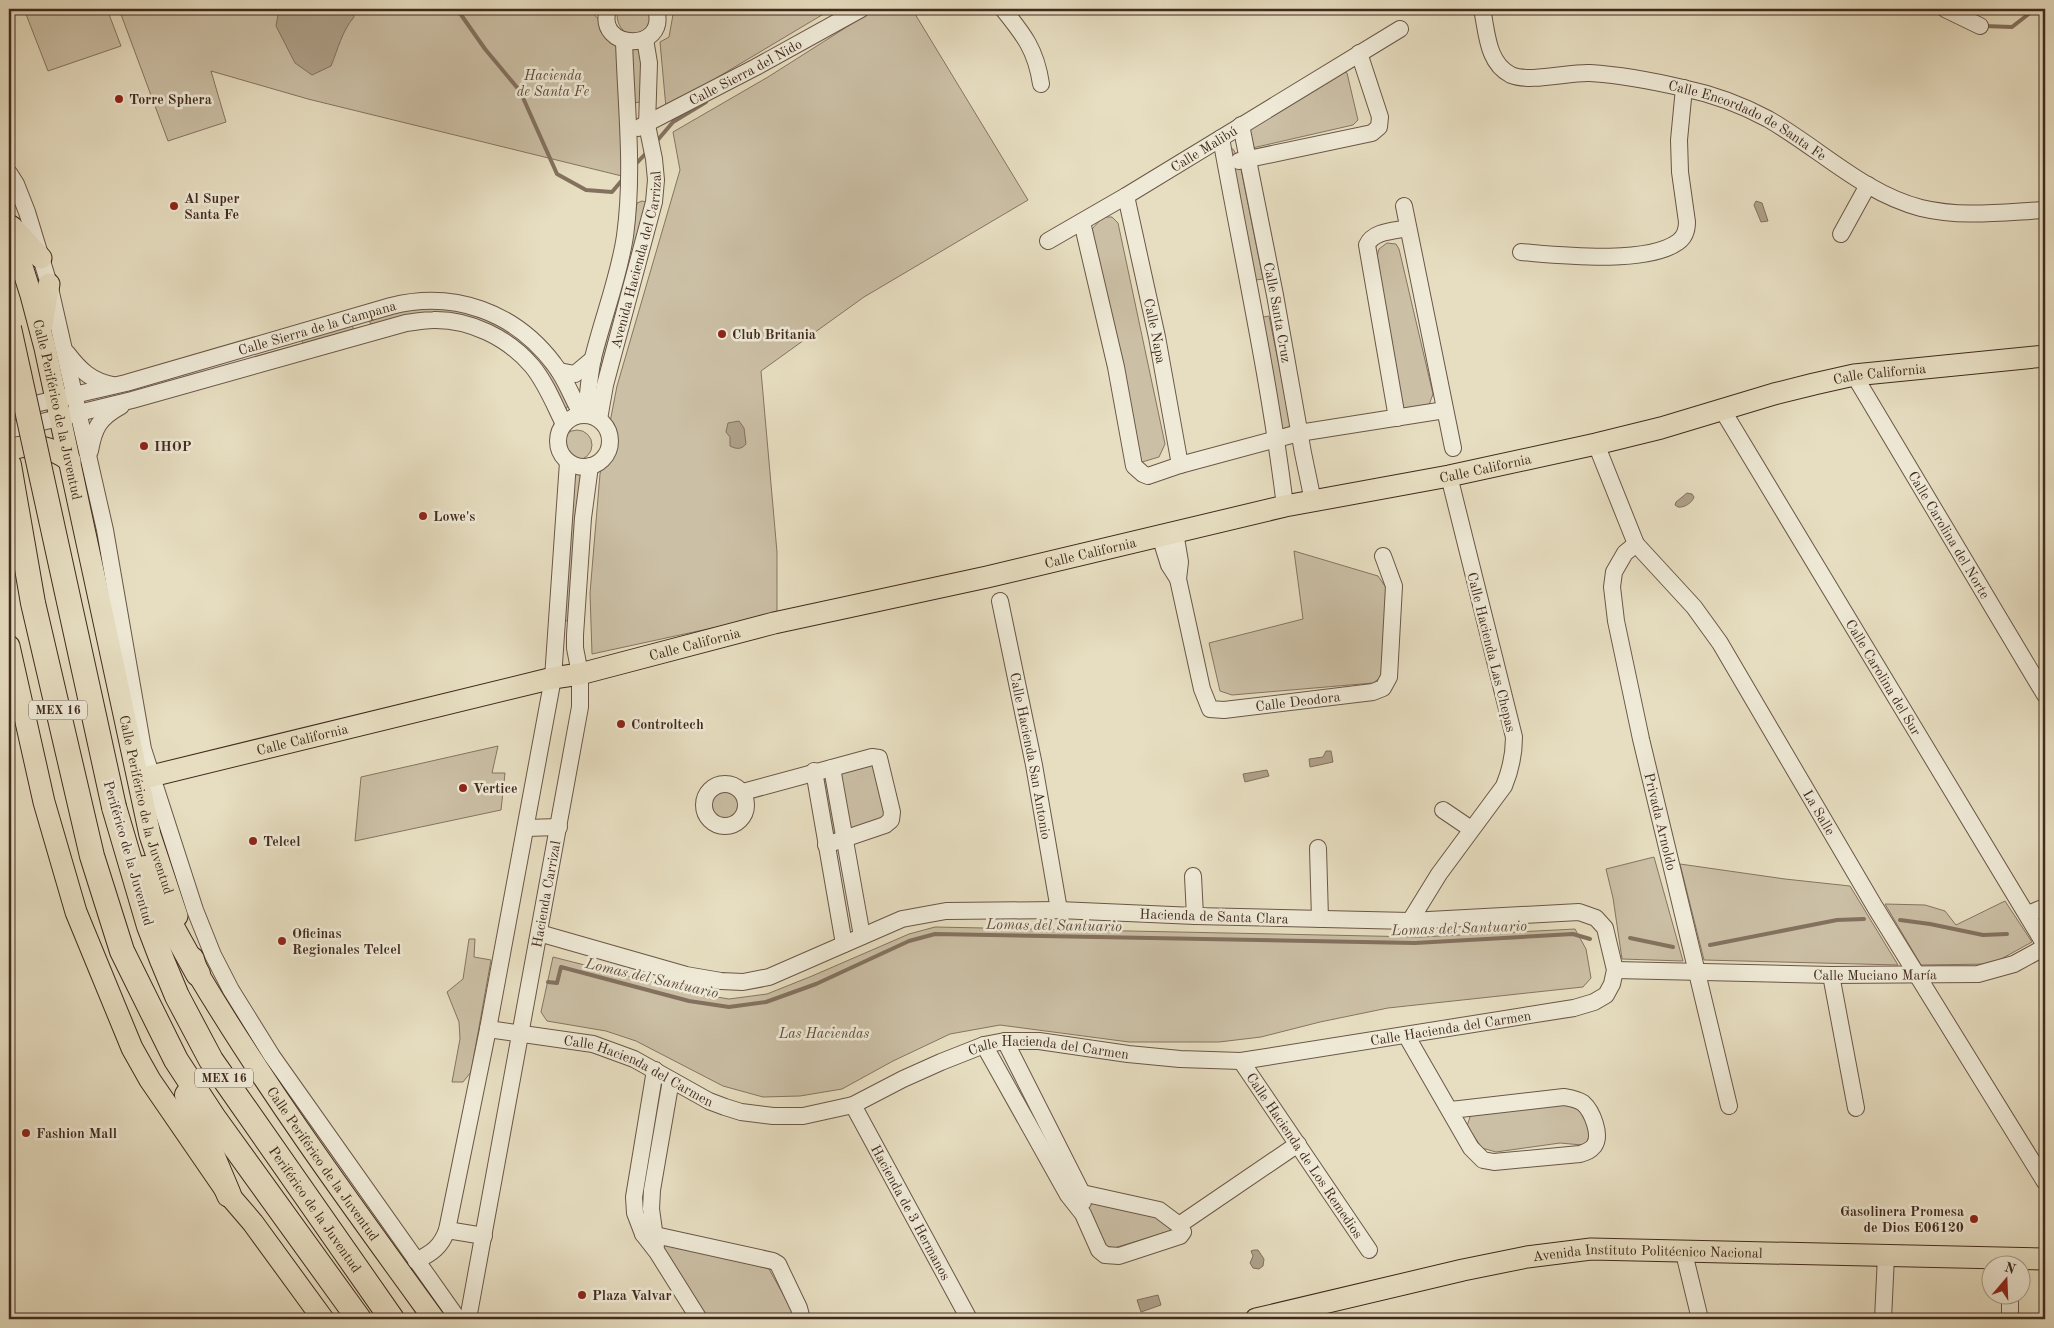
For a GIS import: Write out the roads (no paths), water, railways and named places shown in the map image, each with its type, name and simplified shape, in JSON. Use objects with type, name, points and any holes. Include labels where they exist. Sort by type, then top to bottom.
[{"type":"highway","name":"Periférico de la Juventud","points":[[9,328],[115,812],[149,926],[162,960],[176,996],[211,1060],[392,1319]]},
{"type":"highway","name":"Periférico de la Juventud","points":[[9,465],[33,603],[90,847],[122,951],[176,1060],[214,1118],[359,1319]]},
{"type":"highway","points":[[115,812],[130,838],[172,927],[198,974]]},
{"type":"highway","points":[[176,1060],[184,1088],[229,1195]]},
{"type":"main road","points":[[9,225],[41,258]]},
{"type":"main road","name":"Calle Periférico de la Juventud","points":[[9,225],[31,296],[50,342],[67,406],[145,778],[150,835],[198,974],[242,1046],[314,1153],[434,1319]]},
{"type":"main road","points":[[9,381],[28,372],[38,361],[50,342],[49,284]]},
{"type":"main road","name":"Calle California","points":[[145,778],[553,678],[580,674],[774,623],[988,577],[1285,506],[1449,476],[1596,444],[1723,411],[1774,394],[1854,375],[2045,356]]},
{"type":"main road","points":[[9,450],[21,446],[47,447],[79,459]]},
{"type":"main road","points":[[9,646],[44,802],[76,912],[124,1028],[150,1080],[229,1195],[259,1231],[323,1319]]},
{"type":"main road","points":[[9,696],[41,839],[67,921],[95,990],[124,1028]]},
{"type":"main road","name":"Avenida Instituto Politécnico Nacional","points":[[1256,1319],[1526,1257],[1591,1250],[1886,1256],[1982,1261]]},
{"type":"main road","name":"Avenida Instituto Politécnico Nacional","points":[[2032,1260],[2045,1259]]},
{"type":"street","points":[[593,9],[607,15],[610,30],[624,41],[631,42],[645,39],[652,33],[657,24],[656,9]]},
{"type":"street","name":"Calle Sierra del Nido","points":[[629,131],[647,125],[861,9]]},
{"type":"street","points":[[1003,9],[1022,32],[1032,50],[1038,63],[1041,84]]},
{"type":"street","name":"Calle Encordado de Santa Fe","points":[[1482,9],[1492,57],[1503,70],[1513,76],[1588,73],[1684,88],[1732,103],[1768,119],[1868,186],[1901,201],[1944,212],[1975,214],[2045,210]]},
{"type":"street","points":[[1945,9],[1980,26]]},
{"type":"street","name":"Calle Malibú","points":[[1048,241],[1126,196],[1400,29]]},
{"type":"street","name":"Avenida Hacienda del Carrizal","points":[[589,416],[606,385],[654,202],[656,180],[647,125],[649,62],[645,39]]},
{"type":"street","name":"Avenida Hacienda del Carrizal","points":[[589,416],[593,359],[612,292],[625,236],[629,180],[629,131],[626,109],[624,41]]},
{"type":"street","name":"Calle Malibú","points":[[1225,164],[1372,133],[1379,127],[1380,117],[1359,53]]},
{"type":"street","points":[[1521,252],[1611,257],[1658,250],[1681,240],[1687,228],[1680,172],[1679,140],[1684,88]]},
{"type":"street","name":"Calle Santa Cruz","points":[[1241,125],[1276,295],[1299,433],[1313,501]]},
{"type":"street","name":"Calle Santa Cruz","points":[[1221,138],[1252,298],[1285,506]]},
{"type":"street","points":[[9,173],[16,184],[27,212],[49,284],[50,342],[86,375],[100,383],[115,386]]},
{"type":"street","points":[[629,180],[656,180]]},
{"type":"street","points":[[1841,234],[1868,186]]},
{"type":"street","name":"Calle Napa","points":[[1126,196],[1157,337],[1180,465]]},
{"type":"street","points":[[1404,206],[1453,448]]},
{"type":"street","points":[[1082,222],[1116,367],[1134,466],[1143,474],[1148,476],[1180,465],[1299,433],[1445,410]]},
{"type":"street","points":[[1397,418],[1367,245],[1375,235],[1408,228]]},
{"type":"street","points":[[1252,298],[1276,295]]},
{"type":"street","name":"Calle Sierra de la Campana","points":[[9,430],[115,386],[408,302],[440,300],[482,309],[522,330],[539,345],[589,416]]},
{"type":"street","points":[[358,316],[365,334]]},
{"type":"street","name":"Calle Sierra de la Campana","points":[[9,410],[132,400],[406,323],[432,320],[462,323],[486,331],[513,347],[532,366],[547,389],[564,424]]},
{"type":"street","points":[[559,371],[575,374],[593,359]]},
{"type":"street","points":[[179,367],[185,385]]},
{"type":"street","name":"Calle Carolina del Norte","points":[[1854,375],[2045,695]]},
{"type":"street","points":[[79,459],[93,431],[113,410],[132,400]]},
{"type":"street","name":"Calle Carolina del Sur","points":[[1723,411],[2028,914],[2045,946]]},
{"type":"street","points":[[589,416],[609,433],[610,441],[604,457],[590,466],[575,465],[568,462],[562,456],[558,448],[557,439],[564,424],[569,419],[589,416]]},
{"type":"street","name":"La Salle","points":[[1596,444],[1636,544],[1694,607],[1720,643],[1875,907],[2045,1182]]},
{"type":"street","points":[[416,1261],[435,1251],[441,1245],[447,1230],[488,1029],[553,678],[568,462]]},
{"type":"street","name":"Hacienda Carrizal","points":[[468,1319],[580,707],[580,674],[575,648],[575,635],[583,518],[590,466]]},
{"type":"street","name":"Calle Hacienda Las Chepas","points":[[1410,921],[1439,874],[1504,786],[1510,772],[1514,754],[1514,736],[1449,476]]},
{"type":"street","name":"Calle Deodora","points":[[1167,534],[1169,565],[1178,579],[1202,690],[1210,709],[1234,709],[1373,692],[1383,688],[1389,677],[1394,586],[1383,556]]},
{"type":"street","name":"Privada Arnoldo","points":[[1636,544],[1625,553],[1614,572],[1612,587],[1616,621],[1641,739],[1729,1106]]},
{"type":"street","name":"Calle Hacienda San Antonio","points":[[1000,601],[1034,765],[1059,910]]},
{"type":"street","points":[[743,792],[814,771],[872,757],[879,758],[892,812],[891,820],[886,825],[826,844]]},
{"type":"street","points":[[832,768],[862,936]]},
{"type":"street","points":[[814,771],[844,944]]},
{"type":"street","points":[[145,778],[213,955],[242,1010],[272,1056],[458,1319]]},
{"type":"street","points":[[1443,810],[1471,829]]},
{"type":"street","points":[[526,828],[559,828]]},
{"type":"street","points":[[1318,848],[1320,919]]},
{"type":"street","points":[[1193,876],[1195,916]]},
{"type":"street","points":[[2028,914],[2045,907]]},
{"type":"street","name":"Hacienda de Santa Clara","points":[[539,933],[686,975],[721,981],[743,982],[769,977],[902,919],[946,911],[1059,910],[1195,916],[1410,921],[1579,912],[1596,918],[1605,928],[1615,970]]},
{"type":"street","name":"Calle Muciano María","points":[[1615,970],[1918,976],[1978,974],[2014,964],[2045,946]]},
{"type":"street","name":"Calle Hacienda del Carmen","points":[[488,1029],[593,1044],[634,1059],[709,1101],[741,1112],[774,1116],[803,1116],[853,1105],[903,1079],[984,1045],[1005,1040],[1084,1046],[1128,1054],[1180,1059],[1242,1060],[1574,1008],[1606,995],[1612,984],[1615,970]]},
{"type":"street","points":[[1831,975],[1856,1108]]},
{"type":"street","points":[[1406,1035],[1451,1110],[1471,1148],[1483,1160],[1489,1162],[1580,1154],[1589,1151],[1597,1140],[1594,1118],[1584,1104],[1570,1098],[1564,1097],[1451,1110]]},
{"type":"street","points":[[984,1045],[1075,1194],[1159,1210],[1183,1229],[1180,1236],[1112,1257],[1105,1255],[1099,1250],[1075,1194],[1005,1040]]},
{"type":"street","name":"Calle Hacienda de Los Remedios","points":[[1242,1060],[1369,1250]]},
{"type":"street","points":[[655,1070],[634,1197],[636,1213],[657,1252],[699,1319]]},
{"type":"street","points":[[649,1234],[652,1190],[671,1080]]},
{"type":"street","name":"Hacienda de 3 Hermanos","points":[[853,1105],[969,1319]]},
{"type":"street","points":[[1179,1225],[1298,1144]]},
{"type":"street","points":[[447,1230],[484,1236]]},
{"type":"street","points":[[649,1234],[773,1261],[778,1264],[799,1308],[802,1319]]},
{"type":"street","points":[[1684,1252],[1700,1319]]},
{"type":"street","points":[[1883,1319],[1886,1256]]},
{"type":"street","points":[[2010,1306],[2010,1319]]},
{"type":"waterway","points":[[457,9],[485,49],[520,91],[557,174],[586,190],[612,192],[623,179]]},
{"type":"waterway","points":[[1984,26],[2012,27],[2035,9]]},
{"type":"waterway","points":[[656,142],[673,122],[706,102]]},
{"type":"waterway","points":[[634,166],[648,151]]},
{"type":"waterway","name":"Lomas del Santuario","points":[[1710,945],[1837,920],[1864,919]]},
{"type":"waterway","name":"Lomas del Santuario","points":[[1900,920],[1983,935],[2007,934]]},
{"type":"waterway","name":"Lomas del Santuario","points":[[548,982],[557,983],[561,967],[689,1001],[729,1007],[766,1002],[816,984],[909,941],[935,934],[1415,943],[1573,934],[1590,939]]},
{"type":"waterway","name":"Lomas del Santuario","points":[[1630,938],[1673,947]]},
{"type":"place","name":"Torre Sphera","points":[[119,99]]},
{"type":"place","name":"Al Super Santa Fe","points":[[174,206]]},
{"type":"place","name":"Club Britania","points":[[722,334]]},
{"type":"place","name":"IHOP","points":[[144,446]]},
{"type":"place","name":"Lowe's","points":[[423,516]]},
{"type":"place","name":"Controltech","points":[[621,724]]},
{"type":"place","name":"Vertice","points":[[463,788]]},
{"type":"place","name":"Telcel","points":[[253,841]]},
{"type":"place","name":"Oficinas Regionales Telcel","points":[[282,941]]},
{"type":"place","name":"Fashion Mall","points":[[26,1133]]},
{"type":"place","name":"Gasolinera Promesa de Dios E06120","points":[[1974,1219]]},
{"type":"place","name":"Plaza Valvar","points":[[582,1295]]},
{"type":"park label","name":"Hacienda de Santa Fe","points":[[553,84]]},
{"type":"park label","name":"Las Haciendas","points":[[824,1033]]}]
